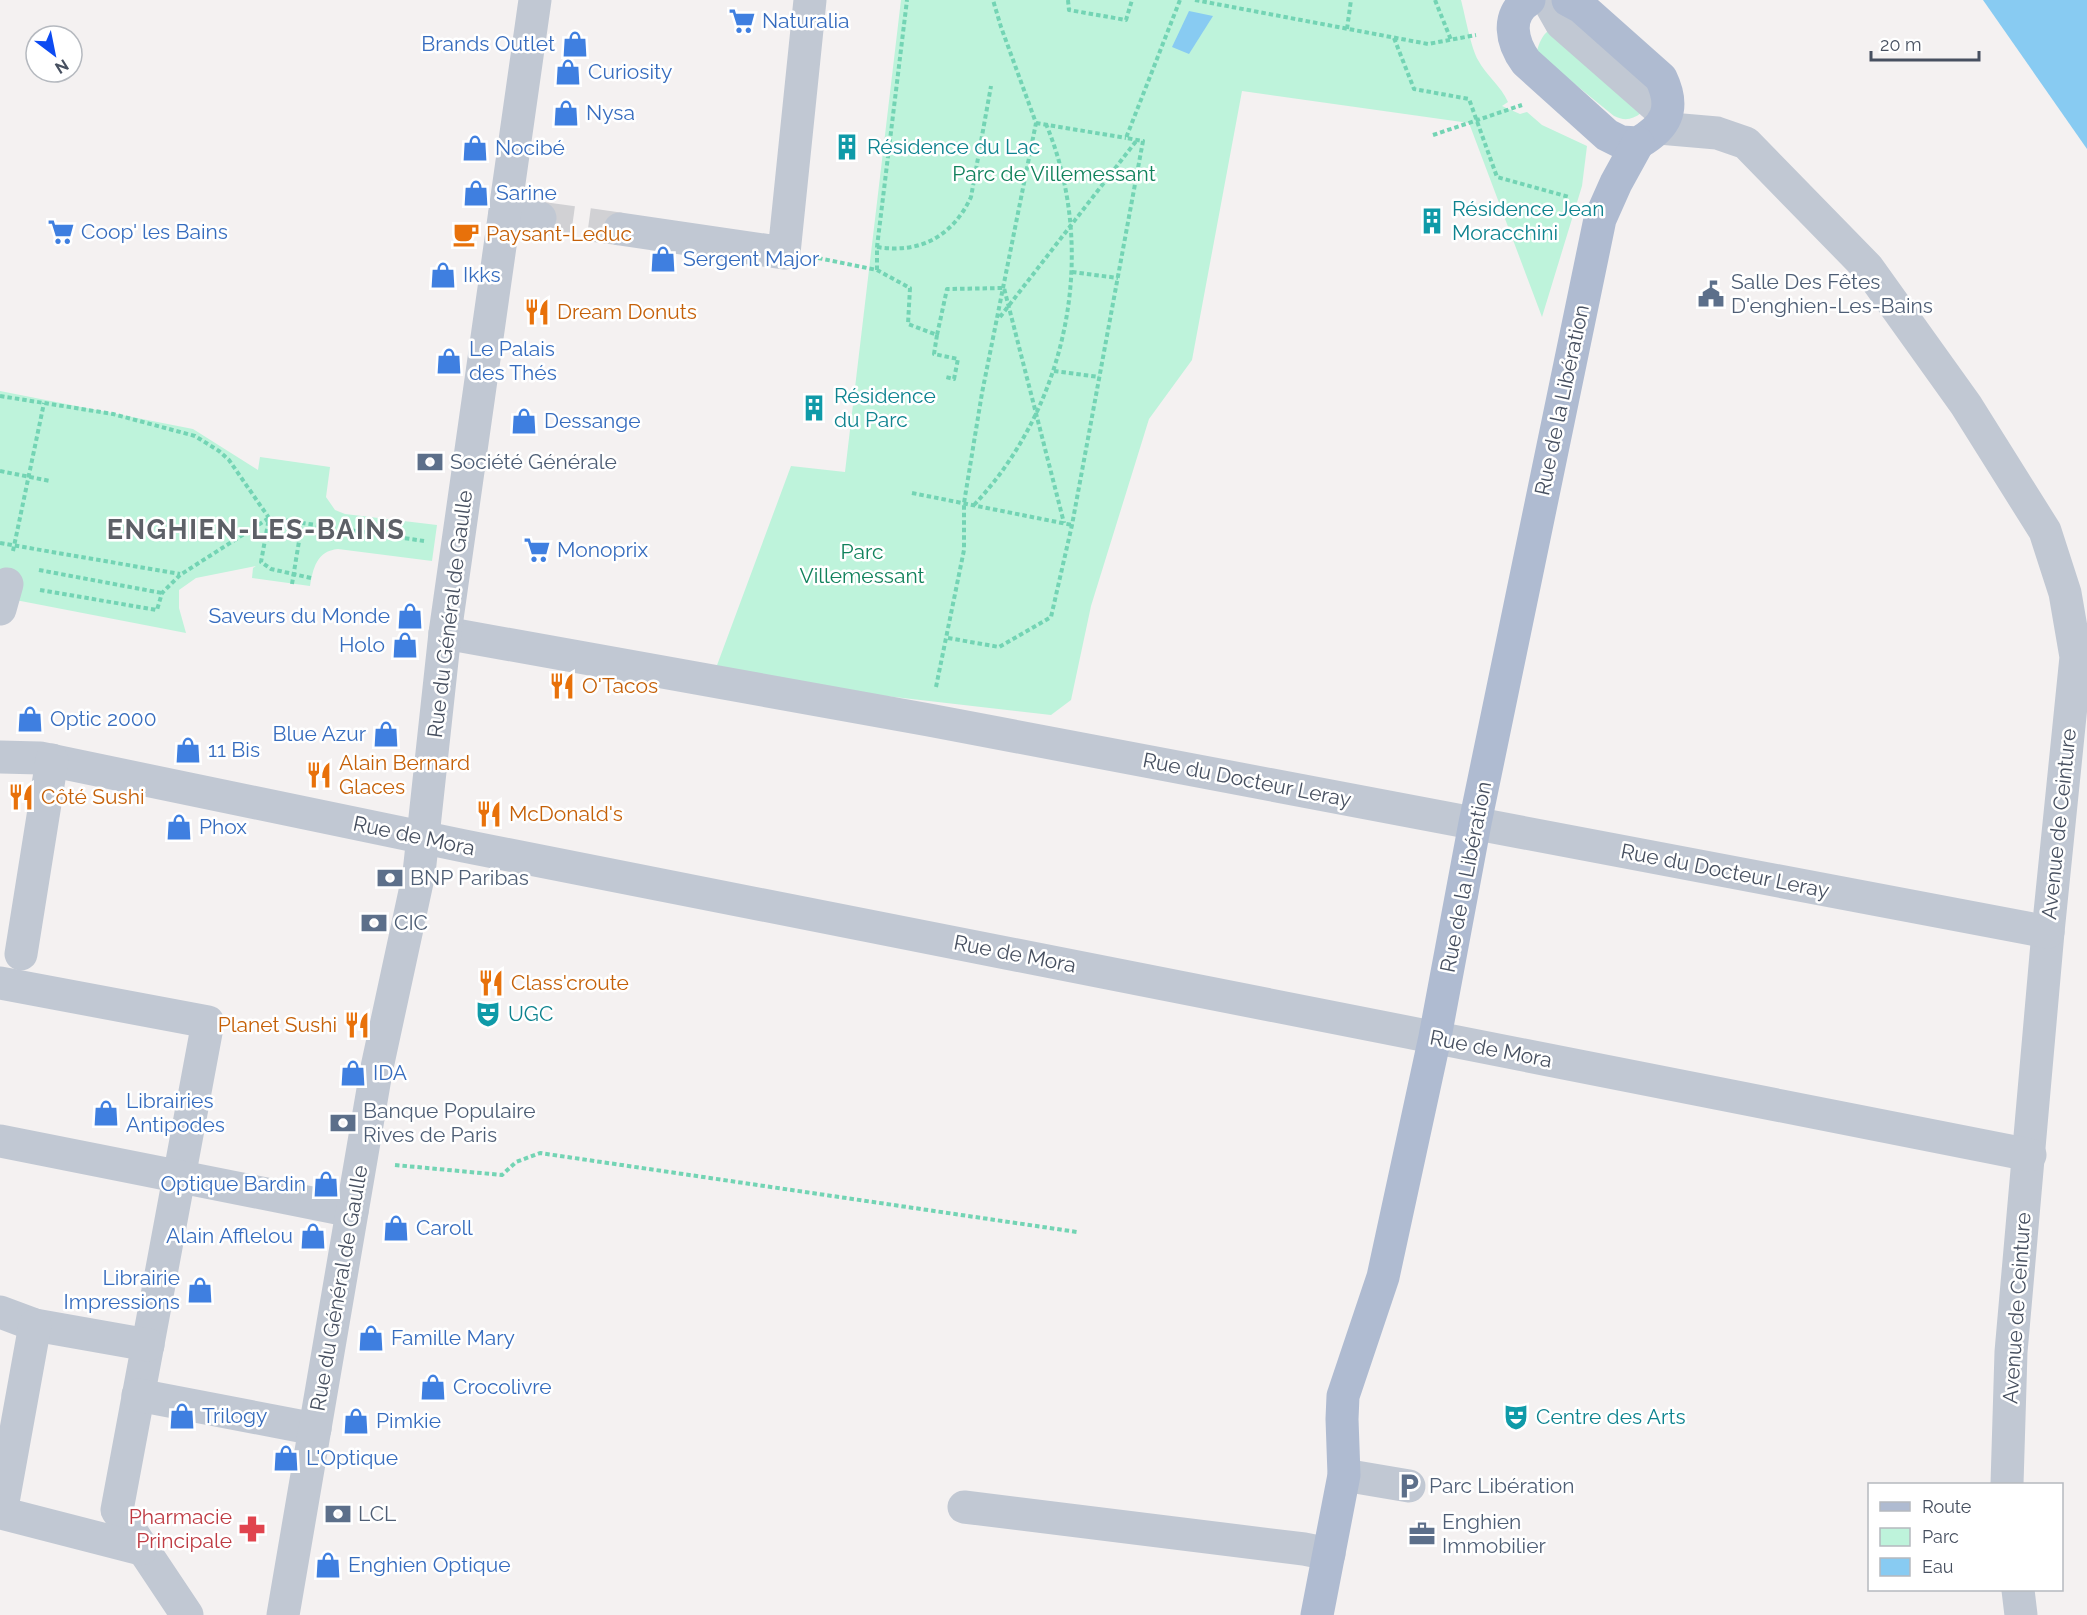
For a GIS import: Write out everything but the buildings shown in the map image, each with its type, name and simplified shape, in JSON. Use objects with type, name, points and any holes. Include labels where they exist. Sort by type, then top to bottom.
[{"type":"main road","points":[[1568,0],[1581,7],[1661,78],[1670,102],[1654,129]]},
{"type":"main road","name":"Avenue de Ceinture","points":[[1516,7],[1513,35],[1516,49],[1526,62],[1606,135],[1621,142],[1654,129]]},
{"type":"main road","name":"Rue de la Libération","points":[[1317,1615],[1344,1474],[1343,1396],[1383,1277],[1435,1037],[1475,823],[1600,219],[1616,183],[1654,129]]},
{"type":"street","name":"Rue du Général de Gaulle","points":[[283,1615],[376,1072],[419,873],[445,633],[535,0]]},
{"type":"street","points":[[620,230],[784,253],[810,0]]},
{"type":"street","points":[[1548,0],[1561,23],[1654,129]]},
{"type":"street","name":"Avenue de Ceinture","points":[[1654,129],[1717,133],[1746,143],[1868,268],[1965,405],[2045,531],[2065,593],[2076,657],[2048,932],[2011,1352],[2007,1483]]},
{"type":"street","points":[[505,213],[540,218]]},
{"type":"street","name":"Rue du Docteur Leray","points":[[445,633],[929,720],[2048,932]]},
{"type":"street","name":"Rue de Mora","points":[[0,757],[52,760],[424,837],[2030,1155]]},
{"type":"street","points":[[21,954],[52,760]]},
{"type":"street","points":[[0,982],[208,1022],[117,1510],[187,1615]]},
{"type":"street","points":[[0,1141],[352,1211]]},
{"type":"street","points":[[0,1312],[35,1325],[148,1345]]},
{"type":"street","points":[[35,1325],[0,1513],[141,1549]]},
{"type":"street","points":[[138,1395],[315,1429]]},
{"type":"street","points":[[1344,1474],[1409,1486]]},
{"type":"street","points":[[964,1507],[1329,1554]]},
{"type":"street","points":[[2018,1591],[2021,1615]]},
{"type":"path","points":[[877,270],[877,247],[907,0]]},
{"type":"path","points":[[929,720],[948,638],[964,550],[964,503],[982,393],[1036,123],[993,0]]},
{"type":"path","points":[[1068,0],[1069,10],[1126,20],[1132,0]]},
{"type":"path","points":[[1126,138],[1179,0]]},
{"type":"path","points":[[1195,0],[1428,44],[1476,35]]},
{"type":"path","points":[[1347,29],[1352,0]]},
{"type":"path","points":[[1436,0],[1450,40]]},
{"type":"path","points":[[1394,38],[1414,89],[1469,99],[1497,177],[1569,196]]},
{"type":"path","points":[[877,247],[902,249],[917,247],[947,231],[966,207],[971,197],[991,86]]},
{"type":"path","points":[[1433,135],[1526,104]]},
{"type":"path","points":[[948,638],[999,647],[1051,617],[1072,525],[1143,141],[1036,123]]},
{"type":"path","points":[[974,505],[1002,473],[1036,414],[1053,371],[1067,315],[1072,272],[1071,225],[1060,162],[1046,124]]},
{"type":"path","points":[[998,320],[1137,140]]},
{"type":"path","points":[[784,253],[877,270],[910,288],[908,324],[937,335]]},
{"type":"path","points":[[1072,272],[1118,278]]},
{"type":"path","points":[[1004,288],[1064,523]]},
{"type":"path","points":[[946,377],[954,379],[958,359],[934,354],[947,289],[1004,288]]},
{"type":"path","points":[[1053,371],[1099,377]]},
{"type":"path","points":[[0,396],[113,414],[195,436],[229,460],[269,518],[261,562],[271,569],[311,578]]},
{"type":"path","points":[[6,586],[44,402]]},
{"type":"path","points":[[0,471],[50,481]]},
{"type":"path","points":[[912,493],[1072,525]]},
{"type":"path","points":[[6,586],[157,610],[162,592],[180,575],[269,518],[458,546]]},
{"type":"path","points":[[292,584],[302,523]]},
{"type":"path","points":[[0,543],[180,575]]},
{"type":"path","points":[[6,586],[162,592]]},
{"type":"path","points":[[361,1162],[502,1175],[516,1162],[540,1153],[1077,1233]]},
{"type":"green space","name":"Parc de Villemessant","points":[[901,0],[1461,0],[1475,55],[1508,102],[1502,106],[1520,114],[1527,112],[1542,125],[1587,146],[1582,186],[1542,317],[1469,123],[1242,91],[1192,360],[1149,419],[1091,606],[1071,700],[1051,715],[713,676],[791,466],[845,472]]},
{"type":"green space","points":[[1548,31],[1641,113],[1628,119],[1614,116],[1539,55],[1537,51],[1542,37]]},
{"type":"green space","points":[[0,391],[193,429],[258,470],[260,457],[330,467],[326,497],[335,510],[345,514],[437,525],[432,561],[338,549],[325,553],[317,562],[310,586],[252,578],[253,568],[256,566],[196,578],[179,590],[179,608],[186,633],[0,597]]},
{"type":"water","points":[[1983,0],[2087,0],[2087,149]]},
{"type":"water","points":[[1189,11],[1213,16],[1189,54],[1172,47]]},
{"type":"tunnel","points":[[540,218],[620,229]]},
{"type":"place","name":"Naturalia","points":[[742,21]]},
{"type":"place","name":"Brands Outlet","points":[[575,44]]},
{"type":"place","name":"Curiosity","points":[[568,72]]},
{"type":"place","name":"Nysa","points":[[566,113]]},
{"type":"place","name":"Résidence du Lac","points":[[847,147]]},
{"type":"place","name":"Nocibé","points":[[475,148]]},
{"type":"place","name":"Sarine","points":[[476,193]]},
{"type":"place","name":"Résidence Jean Moracchini","points":[[1432,221]]},
{"type":"place","name":"Coop' les Bains","points":[[61,232]]},
{"type":"place","name":"Paysant-Leduc","points":[[466,234]]},
{"type":"place","name":"Sergent Major","points":[[663,259]]},
{"type":"place","name":"Ikks","points":[[443,275]]},
{"type":"place","name":"Salle Des Fêtes D'enghien-Les-Bains","points":[[1711,294]]},
{"type":"place","name":"Dream Donuts","points":[[537,312]]},
{"type":"place","name":"Le Palais des Thés","points":[[449,361]]},
{"type":"place","name":"Résidence du Parc","points":[[814,408]]},
{"type":"place","name":"Dessange","points":[[524,421]]},
{"type":"place","name":"Société Générale","points":[[430,462]]},
{"type":"place","name":"Monoprix","points":[[537,550]]},
{"type":"place","name":"Saveurs du Monde","points":[[410,616]]},
{"type":"place","name":"Holo","points":[[405,645]]},
{"type":"place","name":"O'Tacos","points":[[562,686]]},
{"type":"place","name":"Optic 2000","points":[[30,719]]},
{"type":"place","name":"Blue Azur","points":[[386,734]]},
{"type":"place","name":"11 Bis","points":[[188,750]]},
{"type":"place","name":"Alain Bernard Glaces","points":[[319,775]]},
{"type":"place","name":"Côté Sushi","points":[[21,797]]},
{"type":"place","name":"McDonald's","points":[[489,814]]},
{"type":"place","name":"Phox","points":[[179,827]]},
{"type":"place","name":"BNP Paribas","points":[[390,878]]},
{"type":"place","name":"CIC","points":[[374,923]]},
{"type":"place","name":"Class'croute","points":[[491,983]]},
{"type":"place","name":"UGC","points":[[488,1014]]},
{"type":"place","name":"Planet Sushi","points":[[357,1025]]},
{"type":"place","name":"IDA","points":[[353,1073]]},
{"type":"place","name":"Librairies Antipodes","points":[[106,1113]]},
{"type":"place","name":"Banque Populaire Rives de Paris","points":[[343,1123]]},
{"type":"place","name":"Optique Bardin","points":[[326,1184]]},
{"type":"place","name":"Caroll","points":[[396,1228]]},
{"type":"place","name":"Alain Afflelou","points":[[313,1236]]},
{"type":"place","name":"Librairie Impressions","points":[[200,1290]]},
{"type":"place","name":"Famille Mary","points":[[371,1338]]},
{"type":"place","name":"Crocolivre","points":[[433,1387]]},
{"type":"place","name":"Trilogy","points":[[182,1416]]},
{"type":"place","name":"Centre des Arts","points":[[1516,1417]]},
{"type":"place","name":"Pimkie","points":[[356,1421]]},
{"type":"place","name":"L'Optique","points":[[286,1458]]},
{"type":"place","name":"Parc Libération","points":[[1409,1486]]},
{"type":"place","name":"LCL","points":[[338,1514]]},
{"type":"place","name":"Pharmacie Principale","points":[[252,1529]]},
{"type":"place","name":"Enghien Immobilier","points":[[1422,1534]]},
{"type":"place","name":"Enghien Optique","points":[[328,1565]]},
{"type":"district","name":"ENGHIEN-LES-BAINS","points":[[256,530]]},
{"type":"park label","name":"Parc Villemessant","points":[[862,564]]}]
